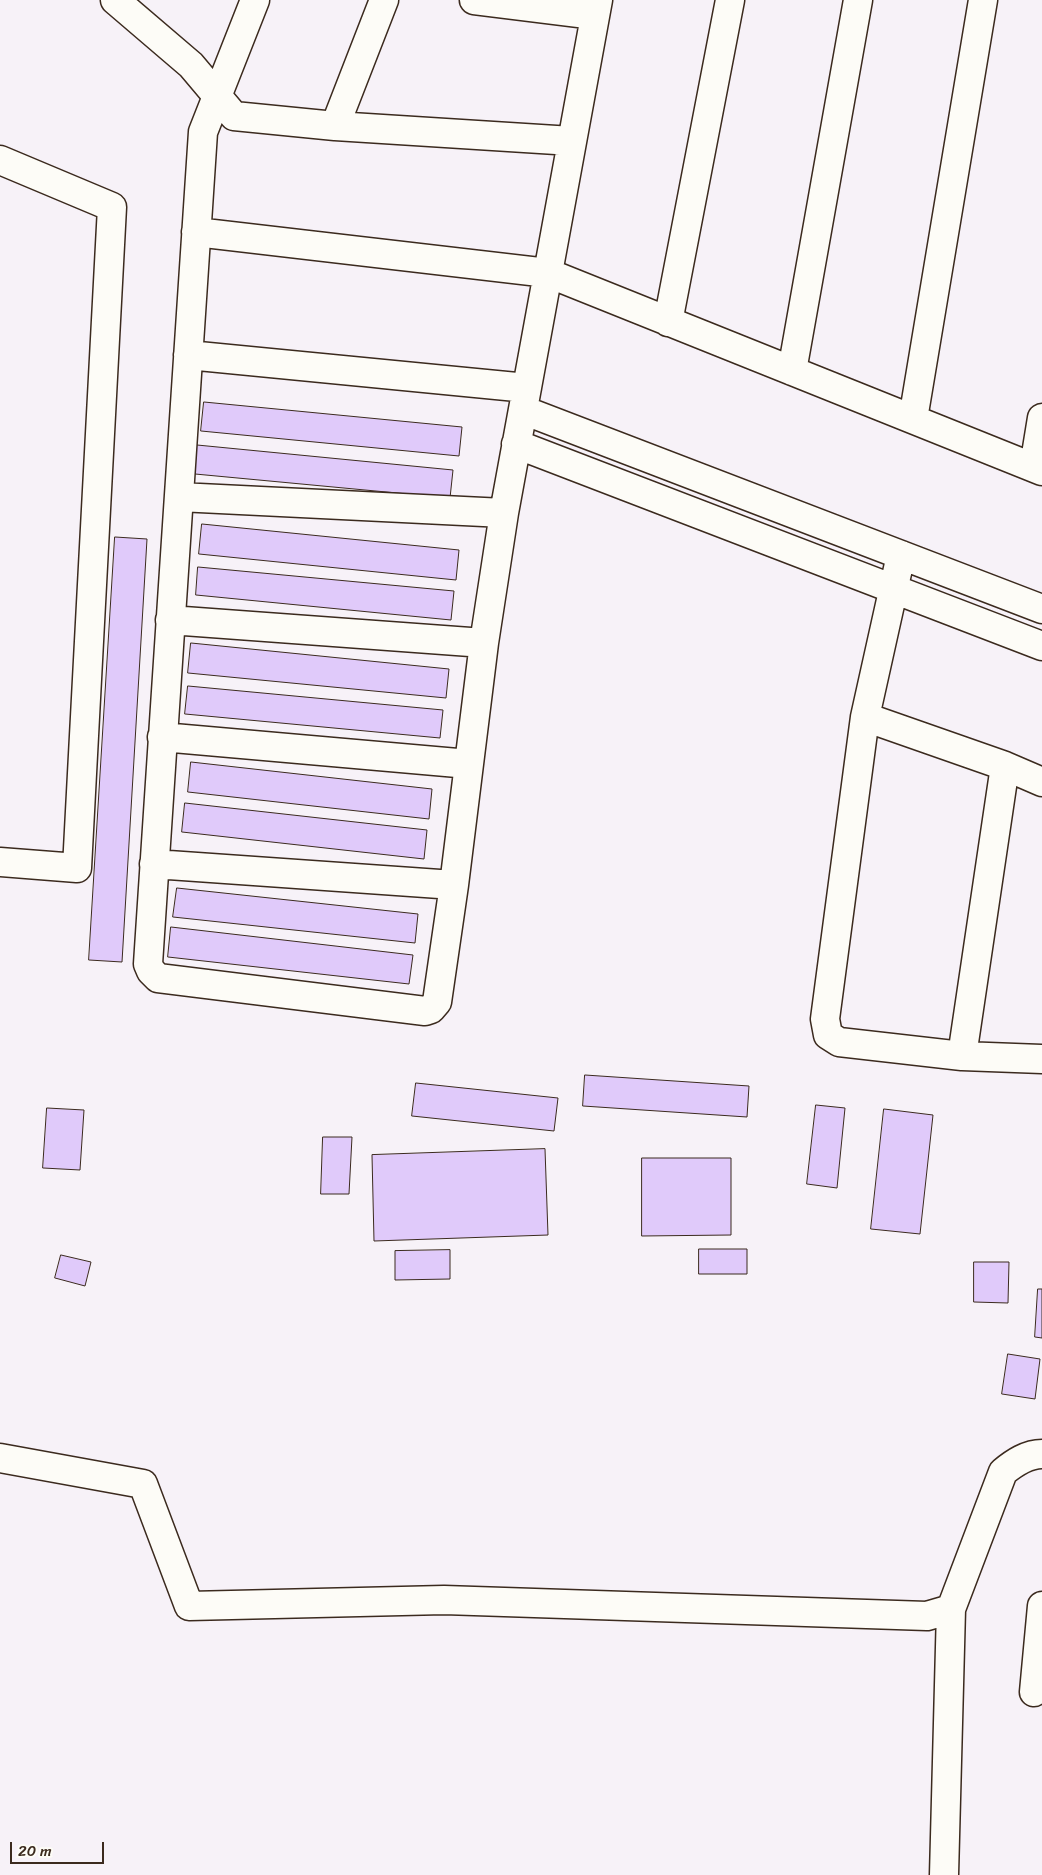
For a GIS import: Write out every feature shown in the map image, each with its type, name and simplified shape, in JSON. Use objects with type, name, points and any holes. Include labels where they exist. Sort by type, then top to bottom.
[{"type":"street","points":[[115,0],[191,65],[234,116],[335,126],[572,141]]},
{"type":"street","points":[[255,0],[203,132],[148,964],[151,971],[158,978],[425,1011],[431,1009],[437,1002],[454,885],[484,643],[504,513],[596,8],[474,0]]},
{"type":"street","points":[[335,126],[384,0]]},
{"type":"street","points":[[668,322],[730,0]]},
{"type":"street","points":[[792,371],[858,0]]},
{"type":"street","points":[[913,420],[983,0]]},
{"type":"street","points":[[0,160],[112,207],[77,868],[0,862]]},
{"type":"street","points":[[196,232],[548,273],[1038,469],[1042,418]]},
{"type":"street","points":[[188,355],[525,399],[901,555],[1042,609]]},
{"type":"street","points":[[516,444],[1042,646]]},
{"type":"street","points":[[178,497],[504,513]]},
{"type":"street","points":[[901,555],[865,717],[825,1019],[828,1035],[840,1042],[962,1056],[1042,1059]]},
{"type":"street","points":[[170,620],[484,643]]},
{"type":"street","points":[[865,717],[1005,766],[1042,782]]},
{"type":"street","points":[[162,737],[469,764]]},
{"type":"street","points":[[962,1056],[1005,766]]},
{"type":"street","points":[[154,864],[454,885]]},
{"type":"street","points":[[944,1875],[951,1609],[1003,1472],[1016,1461],[1036,1454],[1042,1454]]},
{"type":"street","points":[[0,1458],[143,1484],[189,1606],[444,1600],[926,1616],[951,1609]]},
{"type":"street","points":[[1034,1692],[1041,1637],[1042,1606]]},
{"type":"building","points":[[204,402],[462,427],[459,456],[201,431]]},
{"type":"building","points":[[197,445],[453,470],[450,498],[195,474]]},
{"type":"building","points":[[202,524],[459,550],[456,580],[199,554]]},
{"type":"building","points":[[115,537],[147,539],[122,962],[89,960]]},
{"type":"building","points":[[198,567],[454,591],[451,620],[196,595]]},
{"type":"building","points":[[191,643],[449,669],[446,698],[188,673]]},
{"type":"building","points":[[188,686],[443,710],[440,738],[185,714]]},
{"type":"building","points":[[191,762],[432,789],[429,819],[188,792]]},
{"type":"building","points":[[185,803],[427,830],[424,859],[182,832]]},
{"type":"building","points":[[177,888],[418,914],[415,943],[173,917]]},
{"type":"building","points":[[171,927],[413,955],[409,984],[168,957]]},
{"type":"building","points":[[585,1075],[749,1086],[747,1117],[583,1106]]},
{"type":"building","points":[[416,1083],[558,1098],[554,1131],[412,1116]]},
{"type":"building","points":[[816,1105],[845,1108],[837,1188],[807,1184]]},
{"type":"building","points":[[47,1108],[84,1110],[80,1170],[43,1168]]},
{"type":"building","points":[[884,1109],[933,1115],[920,1234],[871,1229]]},
{"type":"building","points":[[323,1137],[352,1137],[349,1194],[321,1194]]},
{"type":"building","points":[[545,1149],[548,1235],[374,1241],[372,1155]]},
{"type":"building","points":[[642,1158],[731,1158],[731,1235],[642,1236]]},
{"type":"building","points":[[699,1249],[747,1249],[747,1274],[699,1274]]},
{"type":"building","points":[[450,1250],[450,1279],[395,1280],[395,1251]]},
{"type":"building","points":[[61,1255],[91,1262],[85,1286],[55,1278]]},
{"type":"building","points":[[974,1262],[1009,1262],[1008,1303],[974,1302]]},
{"type":"building","points":[[1038,1289],[1042,1289],[1042,1338],[1035,1337]]},
{"type":"building","points":[[1008,1354],[1040,1359],[1035,1399],[1002,1394]]}]
